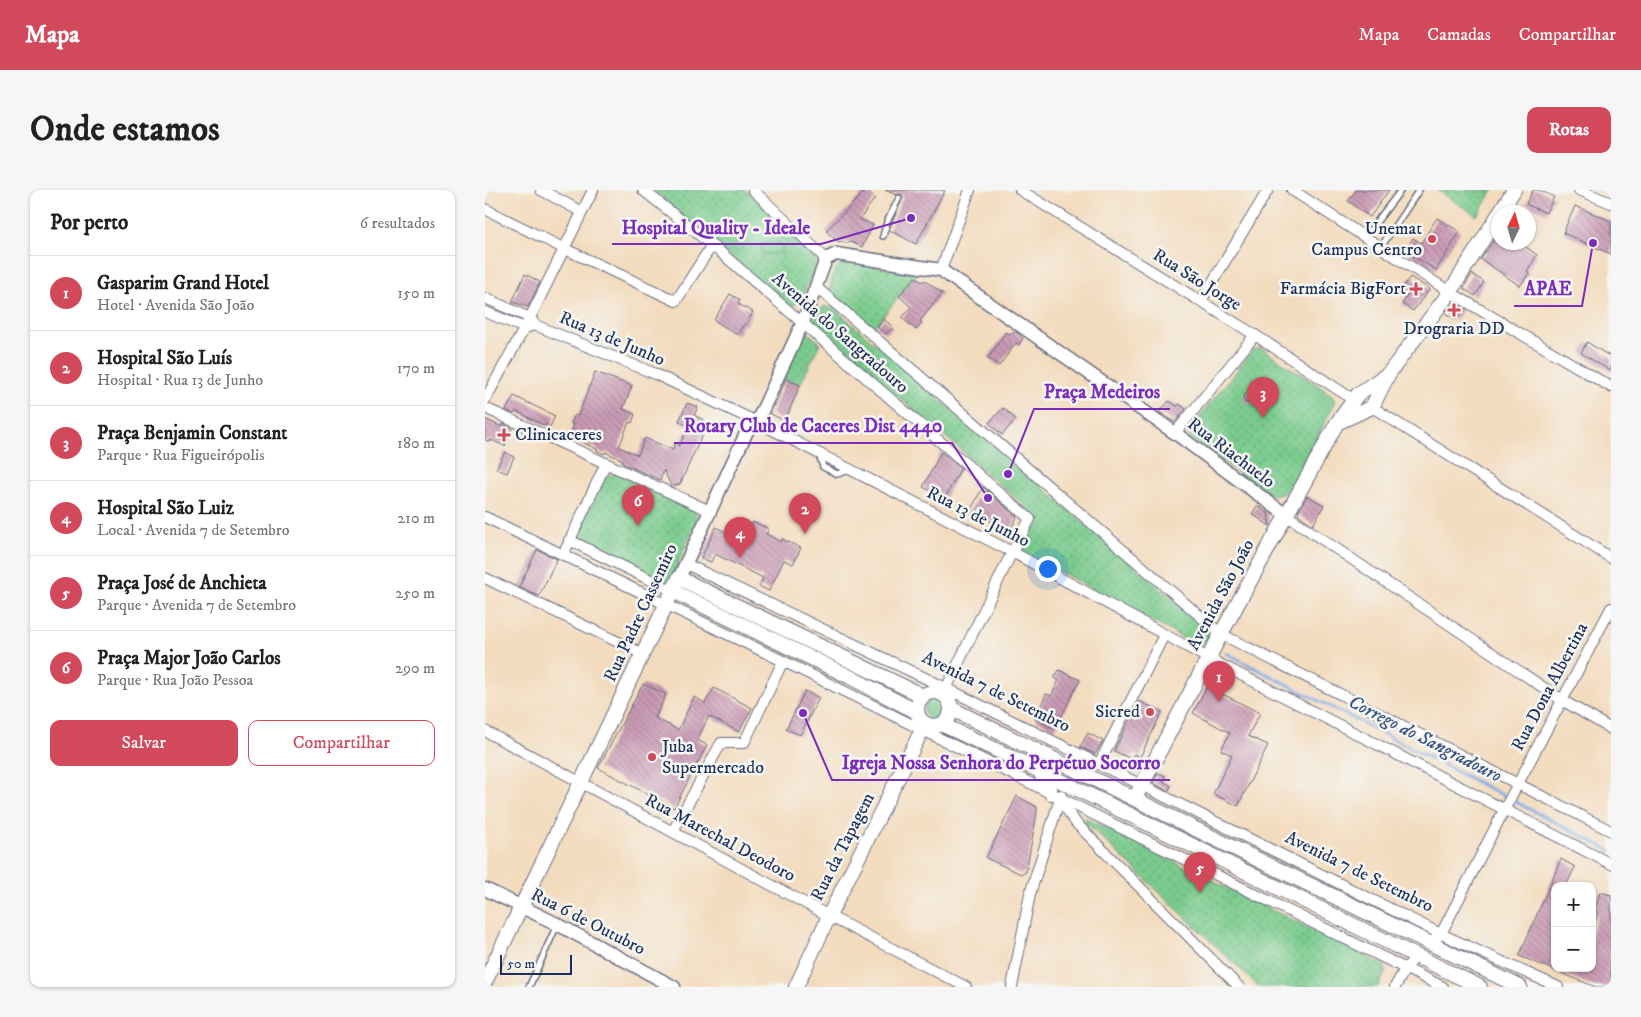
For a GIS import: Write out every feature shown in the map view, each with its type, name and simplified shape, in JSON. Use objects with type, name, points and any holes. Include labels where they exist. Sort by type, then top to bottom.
[{"type":"main road","name":"Avenida São João","points":[[1505,205],[1514,190]]},
{"type":"main road","name":"Avenida São João","points":[[1370,407],[1389,374],[1450,292],[1491,227]]},
{"type":"main road","name":"Avenida São João","points":[[1139,792],[1208,658],[1337,423],[1358,395],[1389,374]]},
{"type":"main road","points":[[1370,392],[1370,407],[1356,406],[1358,395],[1370,392]]},
{"type":"main road","points":[[1337,423],[1370,407]]},
{"type":"main road","points":[[676,585],[717,612],[917,712]]},
{"type":"main road","name":"Avenida 7 de Setembro","points":[[676,585],[723,599],[923,696]]},
{"type":"main road","name":"Rua Padre Cassemiro","points":[[485,982],[676,585]]},
{"type":"main road","points":[[945,691],[952,710],[948,721],[938,727],[924,728],[917,712],[919,700],[933,692],[945,691]]},
{"type":"main road","name":"Avenida 7 de Setembro","points":[[952,710],[1083,774],[1139,792],[1304,883],[1418,938],[1438,940],[1520,987]]},
{"type":"main road","points":[[943,724],[1068,783],[1413,957],[1481,987]]},
{"type":"main road","name":"Rua da Tapagem","points":[[796,987],[829,916],[924,728]]},
{"type":"main road","points":[[1039,770],[1055,795]]},
{"type":"main road","points":[[1068,783],[1078,774],[1083,774]]},
{"type":"street","points":[[541,190],[583,212]]},
{"type":"street","points":[[485,400],[530,324],[593,190]]},
{"type":"street","name":"Avenida do Sangradouro","points":[[643,190],[712,244],[1030,519],[1012,552]]},
{"type":"street","points":[[753,190],[826,259]]},
{"type":"street","points":[[941,270],[970,190]]},
{"type":"street","points":[[1201,301],[1268,190]]},
{"type":"street","points":[[1292,190],[1450,292],[1611,387]]},
{"type":"street","points":[[1579,190],[1611,203]]},
{"type":"street","name":"Rua São Jorge","points":[[1026,192],[1255,335],[1358,395]]},
{"type":"street","points":[[485,209],[676,301],[712,244]]},
{"type":"street","name":"Rua Riachuelo","points":[[826,259],[837,254],[941,270],[1175,433],[1286,515],[1562,700],[1611,729]]},
{"type":"street","name":"Rua Padre Cassemiro","points":[[676,585],[749,427],[757,422],[803,322],[826,259]]},
{"type":"street","points":[[816,287],[1221,634],[1611,830]]},
{"type":"street","name":"Rua 13 de Junho","points":[[485,298],[530,324]]},
{"type":"street","name":"Rua 13 de Junho","points":[[485,312],[530,324],[653,374],[757,422],[1012,552],[1208,658],[1611,864]]},
{"type":"street","points":[[1175,433],[1255,335]]},
{"type":"street","points":[[1370,407],[1611,558]]},
{"type":"street","points":[[485,408],[710,510]]},
{"type":"street","points":[[563,554],[606,463]]},
{"type":"street","points":[[485,517],[843,691],[924,728],[1443,987]]},
{"type":"street","points":[[569,540],[676,585]]},
{"type":"street","points":[[945,691],[1012,552]]},
{"type":"street","name":"Avenida 7 de Setembro","points":[[686,564],[1099,764],[1139,792],[1311,869],[1438,940],[1558,987]]},
{"type":"street","points":[[485,578],[643,654]]},
{"type":"street","name":"Rua Dona Albertina","points":[[1438,940],[1517,784],[1611,608]]},
{"type":"street","points":[[1099,764],[1164,635]]},
{"type":"street","points":[[673,831],[721,743],[744,743],[783,661]]},
{"type":"street","name":"Rua Marechal Deodoro","points":[[485,731],[829,916],[966,987]]},
{"type":"street","points":[[1012,987],[1030,894],[1055,795],[1068,783]]},
{"type":"street","points":[[1055,795],[1076,823],[1239,987]]},
{"type":"street","points":[[1304,883],[1311,869]]},
{"type":"street","name":"Rua 6 de Outubro","points":[[485,889],[557,924],[674,987]]},
{"type":"street","points":[[1289,911],[1297,897]]},
{"type":"street","points":[[1395,987],[1413,957],[1411,951],[1412,943],[1418,938]]},
{"type":"street","points":[[1430,963],[1437,954],[1438,940]]},
{"type":"lane","points":[[1365,237],[1401,190]]},
{"type":"lane","points":[[1381,247],[1419,190]]},
{"type":"lane","points":[[883,236],[887,222],[899,198]]},
{"type":"lane","points":[[723,599],[729,585]]},
{"type":"lane","points":[[710,625],[717,612]]},
{"type":"lane","points":[[768,653],[786,612]]},
{"type":"lane","points":[[856,664],[863,649]]},
{"type":"lane","points":[[843,691],[850,677]]},
{"type":"lane","points":[[529,987],[557,924]]},
{"type":"green space","points":[[653,190],[746,190],[816,259],[814,270],[800,302],[789,307]]},
{"type":"green space","points":[[1437,190],[1493,190],[1477,216]]},
{"type":"green space","points":[[781,243],[782,253],[762,254],[761,244]]},
{"type":"green space","points":[[844,262],[918,273],[873,329],[829,290],[835,269]]},
{"type":"green space","points":[[824,306],[836,310],[1210,631],[1209,638],[1198,646],[1025,553],[1023,551],[1036,522],[1033,516],[1017,499],[949,439],[812,326],[815,316]]},
{"type":"green space","points":[[804,333],[808,333],[820,343],[800,385],[782,378]]},
{"type":"green space","points":[[1261,348],[1332,395],[1334,400],[1334,405],[1289,489],[1282,494],[1271,495],[1190,439],[1188,431],[1253,350]]},
{"type":"green space","points":[[618,473],[690,506],[696,514],[697,521],[669,583],[579,539],[579,531],[604,479],[607,476]]},
{"type":"green space","points":[[935,699],[943,702],[946,710],[943,718],[935,721],[927,718],[924,710],[927,702]]},
{"type":"green space","points":[[1086,818],[1385,966],[1386,971],[1378,987],[1259,987],[1084,821]]},
{"type":"building","points":[[866,190],[875,198],[860,219],[873,225],[862,247],[849,241],[848,243],[837,241],[826,231]]},
{"type":"building","points":[[885,190],[945,190],[916,244],[889,230],[903,197],[901,194],[896,195]]},
{"type":"building","points":[[1356,190],[1389,190],[1370,217],[1348,201]]},
{"type":"building","points":[[1533,190],[1539,190],[1554,197],[1546,213],[1536,208],[1536,205],[1526,204]]},
{"type":"building","points":[[1575,206],[1611,221],[1611,254],[1563,233]]},
{"type":"building","points":[[1437,218],[1460,232],[1436,270],[1405,251],[1413,238],[1421,243]]},
{"type":"building","points":[[1491,244],[1491,250],[1530,250],[1537,255],[1527,271],[1529,273],[1520,286],[1481,259]]},
{"type":"building","points":[[525,274],[540,282],[528,307],[512,302]]},
{"type":"building","points":[[1472,274],[1484,282],[1475,296],[1464,289]]},
{"type":"building","points":[[915,277],[922,282],[924,280],[942,293],[920,321],[922,323],[916,330],[902,318],[911,307],[899,296]]},
{"type":"building","name":"Farmácia BigFort","points":[[1410,277],[1430,289],[1413,311],[1402,304],[1409,293],[1402,289]]},
{"type":"building","points":[[730,294],[740,300],[738,304],[753,312],[746,325],[744,324],[737,335],[714,320]]},
{"type":"building","name":"Drograria DD","points":[[1453,302],[1463,308],[1456,320],[1445,313]]},
{"type":"building","points":[[884,319],[893,327],[886,334],[877,327]]},
{"type":"building","points":[[1006,332],[1008,334],[1016,332],[1023,338],[1019,345],[1016,343],[999,366],[988,358]]},
{"type":"building","points":[[1587,342],[1611,357],[1611,371],[1581,353]]},
{"type":"building","points":[[595,372],[632,386],[623,409],[635,414],[632,423],[629,422],[619,447],[638,455],[645,438],[673,450],[675,444],[679,446],[689,426],[679,421],[687,403],[698,407],[694,415],[705,421],[702,431],[704,431],[680,484],[675,486],[670,484],[664,470],[660,480],[622,463],[623,460],[568,438],[574,425],[571,424],[575,415],[578,416]]},
{"type":"building","points":[[786,379],[800,385],[785,421],[771,414]]},
{"type":"building","points":[[1247,392],[1253,394],[1255,398],[1251,403],[1245,403],[1243,397]]},
{"type":"building","points":[[514,396],[555,416],[550,427],[516,411],[514,414],[506,410]]},
{"type":"building","points":[[1169,401],[1177,406],[1179,404],[1186,409],[1175,422],[1159,412]]},
{"type":"building","points":[[1003,408],[1016,419],[1002,435],[989,423]]},
{"type":"building","points":[[485,419],[502,427],[503,424],[512,428],[505,446],[491,440],[491,442],[485,440]]},
{"type":"building","points":[[505,452],[514,457],[507,473],[496,469]]},
{"type":"building","points":[[941,452],[961,468],[945,498],[923,487]]},
{"type":"building","points":[[983,487],[1017,517],[1010,531],[970,511]]},
{"type":"building","points":[[1307,496],[1324,505],[1313,525],[1299,515],[1298,512]]},
{"type":"building","points":[[1257,506],[1268,513],[1270,526],[1252,514]]},
{"type":"building","points":[[753,522],[769,529],[766,534],[781,542],[782,539],[801,548],[793,564],[784,560],[769,591],[759,586],[763,578],[715,554],[711,562],[701,558],[716,527],[726,532],[725,535],[741,543]]},
{"type":"building","points":[[537,550],[557,559],[539,596],[519,587]]},
{"type":"building","points":[[1059,670],[1080,680],[1055,729],[1035,719],[1046,694],[1051,696],[1059,680],[1054,678]]},
{"type":"building","name":"Juba Supermercado","points":[[643,684],[666,694],[655,718],[678,730],[694,697],[705,703],[714,688],[752,708],[739,732],[709,716],[697,740],[707,745],[674,808],[598,768]]},
{"type":"building","points":[[1207,686],[1260,713],[1248,736],[1268,745],[1238,806],[1213,794],[1232,755],[1221,750],[1230,733],[1193,713]]},
{"type":"building","points":[[805,691],[819,698],[800,735],[786,729]]},
{"type":"building","points":[[1139,701],[1162,712],[1140,757],[1134,754],[1131,759],[1114,751]]},
{"type":"building","points":[[1088,733],[1103,741],[1095,754],[1080,747]]},
{"type":"building","points":[[1158,773],[1165,776],[1163,781],[1171,786],[1168,791],[1153,783]]},
{"type":"building","points":[[1017,796],[1037,807],[1026,872],[1021,874],[986,858]]},
{"type":"building","points":[[1561,859],[1575,867],[1568,882],[1551,882]]},
{"type":"building","points":[[1551,882],[1551,969],[1519,956]]},
{"type":"building","points":[[1600,892],[1611,895],[1611,987],[1596,987],[1559,972],[1596,972],[1596,919],[1598,913],[1596,906]]},
{"type":"waterway","name":"Corrego do Sangradouro","points":[[1226,653],[1611,851]]},
{"type":"place","name":"Hospital Quality - Ideale","points":[[911,218]]},
{"type":"place","name":"Unemat Campus Centro","points":[[1432,239]]},
{"type":"place","name":"APAE","points":[[1593,243]]},
{"type":"place","name":"Farmácia BigFort","points":[[1416,289]]},
{"type":"place","name":"Drograria DD","points":[[1454,310]]},
{"type":"place","name":"Praça Benjamin Constant","points":[[1263,418]]},
{"type":"place","name":"Clinicaceres","points":[[504,435]]},
{"type":"place","name":"Praça Medeiros","points":[[1008,474]]},
{"type":"place","name":"Rotary Club de Caceres Dist 4440","points":[[988,498]]},
{"type":"place","name":"Praça Major João Carlos","points":[[638,526]]},
{"type":"place","name":"Hospital São Luís","points":[[805,534]]},
{"type":"place","name":"Hospital São Luiz","points":[[740,558]]},
{"type":"place","name":"Gasparim Grand Hotel","points":[[1219,702]]},
{"type":"place","name":"Sicred","points":[[1150,712]]},
{"type":"place","name":"Igreja Nossa Senhora do Perpétuo Socorro","points":[[803,713]]},
{"type":"place","name":"Juba Supermercado","points":[[652,757]]},
{"type":"place","name":"Praça José de Anchieta","points":[[1200,893]]}]
